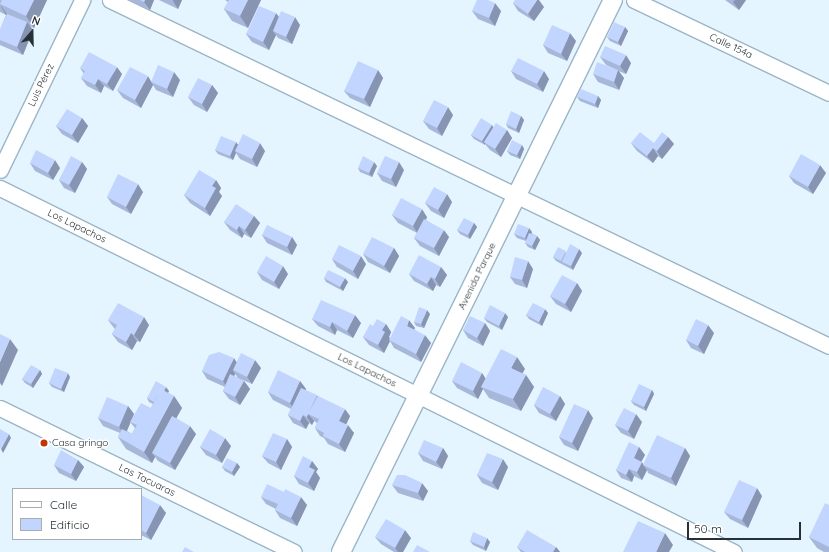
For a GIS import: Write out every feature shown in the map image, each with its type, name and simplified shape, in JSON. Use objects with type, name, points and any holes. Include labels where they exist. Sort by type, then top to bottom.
[{"type":"street","name":"Luis Pérez","points":[[0,170],[82,0]]},
{"type":"street","points":[[110,0],[516,197],[829,346]]},
{"type":"street","name":"Avenida Parque","points":[[341,552],[613,0]]},
{"type":"street","name":"Calle 154a","points":[[634,0],[829,93]]},
{"type":"street","name":"Los Lapachos","points":[[0,188],[734,552]]},
{"type":"street","name":"Las Tacuaras","points":[[0,408],[294,552]]},
{"type":"building","points":[[2,0],[34,0],[26,16],[0,4]]},
{"type":"building","points":[[229,0],[248,0],[240,16],[224,9]]},
{"type":"building","points":[[477,0],[488,0],[495,3],[489,18],[472,11]]},
{"type":"building","points":[[515,0],[537,0],[528,14],[513,3]]},
{"type":"building","points":[[259,6],[276,13],[263,42],[246,34]]},
{"type":"building","points":[[281,11],[295,17],[286,37],[273,31]]},
{"type":"building","points":[[7,14],[27,22],[17,47],[0,40],[0,30]]},
{"type":"building","points":[[614,22],[625,27],[618,42],[607,37]]},
{"type":"building","points":[[552,25],[570,33],[561,54],[543,45]]},
{"type":"building","points":[[605,46],[626,55],[620,66],[600,57]]},
{"type":"building","points":[[89,52],[117,67],[107,84],[98,79],[95,85],[81,78],[85,71],[80,68]]},
{"type":"building","points":[[518,58],[544,71],[537,84],[511,71]]},
{"type":"building","points":[[358,61],[378,70],[364,99],[344,91]]},
{"type":"building","points":[[597,62],[618,70],[614,82],[593,74]]},
{"type":"building","points":[[158,65],[174,72],[167,89],[151,82]]},
{"type":"building","points":[[130,67],[148,76],[135,100],[117,90]]},
{"type":"building","points":[[198,78],[212,85],[202,104],[188,97]]},
{"type":"building","points":[[581,89],[598,96],[595,104],[577,97]]},
{"type":"building","points":[[434,100],[448,107],[437,128],[423,121]]},
{"type":"building","points":[[67,109],[82,118],[72,135],[56,126]]},
{"type":"building","points":[[511,111],[521,116],[516,129],[506,124]]},
{"type":"building","points":[[481,118],[492,125],[482,141],[471,135]]},
{"type":"building","points":[[496,123],[507,130],[495,149],[484,142]]},
{"type":"building","points":[[640,132],[654,143],[662,132],[668,137],[657,151],[653,148],[647,156],[631,143]]},
{"type":"building","points":[[243,134],[260,143],[252,159],[235,151]]},
{"type":"building","points":[[221,136],[236,142],[230,156],[215,150]]},
{"type":"building","points":[[512,140],[522,145],[517,155],[507,151]]},
{"type":"building","points":[[36,150],[55,160],[48,173],[30,163]]},
{"type":"building","points":[[801,154],[820,165],[808,187],[789,176]]},
{"type":"building","points":[[71,156],[82,162],[69,185],[59,180]]},
{"type":"building","points":[[363,156],[374,162],[369,173],[358,168]]},
{"type":"building","points":[[385,156],[399,162],[391,179],[377,173]]},
{"type":"building","points":[[199,170],[216,180],[212,186],[216,188],[205,208],[184,195]]},
{"type":"building","points":[[118,174],[138,184],[126,207],[107,197]]},
{"type":"building","points":[[434,187],[447,194],[438,210],[425,203]]},
{"type":"building","points":[[401,198],[422,209],[413,226],[392,215]]},
{"type":"building","points":[[236,204],[254,216],[245,230],[239,226],[237,230],[224,222]]},
{"type":"building","points":[[464,218],[474,223],[468,235],[457,230]]},
{"type":"building","points":[[424,219],[444,230],[434,248],[414,238]]},
{"type":"building","points":[[518,224],[529,228],[525,238],[514,234]]},
{"type":"building","points":[[267,225],[292,237],[287,247],[262,235]]},
{"type":"building","points":[[529,233],[537,236],[532,246],[525,243]]},
{"type":"building","points":[[372,237],[394,248],[384,266],[363,254]]},
{"type":"building","points":[[570,244],[579,249],[571,266],[562,262]]},
{"type":"building","points":[[339,245],[361,256],[353,271],[332,259]]},
{"type":"building","points":[[558,247],[566,251],[561,261],[553,257]]},
{"type":"building","points":[[419,255],[441,267],[435,279],[431,277],[427,284],[409,274]]},
{"type":"building","points":[[266,256],[283,266],[274,282],[257,272]]},
{"type":"building","points":[[515,257],[528,261],[522,280],[510,277]]},
{"type":"building","points":[[328,270],[345,278],[340,287],[324,278]]},
{"type":"building","points":[[562,275],[577,283],[565,304],[550,296]]},
{"type":"building","points":[[321,300],[355,315],[347,331],[332,322],[330,327],[312,319]]},
{"type":"building","points":[[118,303],[144,317],[134,335],[131,333],[126,342],[112,334],[117,325],[108,320]]},
{"type":"building","points":[[533,303],[545,309],[539,322],[526,315]]},
{"type":"building","points":[[490,305],[505,313],[499,326],[484,318]]},
{"type":"building","points":[[419,307],[427,310],[421,324],[414,322]]},
{"type":"building","points":[[401,316],[409,320],[407,326],[425,335],[416,354],[389,340]]},
{"type":"building","points":[[470,316],[485,323],[477,338],[463,330]]},
{"type":"building","points":[[377,319],[386,324],[382,330],[385,332],[378,345],[363,337],[370,324],[373,326]]},
{"type":"building","points":[[696,319],[708,325],[698,346],[686,340]]},
{"type":"building","points":[[0,334],[10,339],[0,362]]},
{"type":"building","points":[[501,349],[517,357],[511,368],[526,375],[513,399],[481,387]]},
{"type":"building","points":[[219,352],[234,358],[223,381],[202,371],[209,355]]},
{"type":"building","points":[[241,353],[255,360],[247,377],[233,370]]},
{"type":"building","points":[[461,362],[482,373],[473,391],[452,381]]},
{"type":"building","points":[[31,365],[40,370],[31,384],[22,379]]},
{"type":"building","points":[[55,368],[68,373],[61,389],[49,383]]},
{"type":"building","points":[[278,370],[300,381],[290,403],[268,392]]},
{"type":"building","points":[[230,374],[244,381],[235,397],[223,391]]},
{"type":"building","points":[[156,381],[166,387],[164,391],[161,389],[154,402],[147,398]]},
{"type":"building","points":[[639,384],[652,390],[644,407],[631,401]]},
{"type":"building","points":[[543,387],[560,396],[550,414],[534,405]]},
{"type":"building","points":[[301,388],[317,395],[309,412],[318,396],[345,409],[339,421],[348,425],[339,444],[323,436],[324,433],[315,428],[319,419],[308,414],[307,417],[303,415],[300,421],[288,415]]},
{"type":"building","points":[[161,389],[174,396],[144,452],[118,437],[122,429],[132,434],[137,425],[130,422],[141,403],[151,408]]},
{"type":"building","points":[[107,397],[128,406],[119,427],[98,418]]},
{"type":"building","points":[[574,404],[588,410],[572,443],[559,437]]},
{"type":"building","points":[[624,408],[636,414],[628,431],[615,425]]},
{"type":"building","points":[[172,416],[190,426],[170,463],[152,453]]},
{"type":"building","points":[[0,429],[9,434],[1,449],[0,448]]},
{"type":"building","points":[[210,429],[225,438],[216,455],[200,447]]},
{"type":"building","points":[[273,433],[287,439],[276,462],[262,456]]},
{"type":"building","points":[[657,435],[685,448],[671,478],[643,465]]},
{"type":"building","points":[[424,440],[443,448],[436,462],[418,453]]},
{"type":"building","points":[[629,442],[639,447],[634,458],[642,462],[637,472],[629,469],[626,475],[616,470]]},
{"type":"building","points":[[61,450],[78,460],[71,474],[54,465]]},
{"type":"building","points":[[487,453],[503,459],[492,482],[477,475]]},
{"type":"building","points":[[303,456],[312,461],[309,467],[315,470],[308,483],[294,476]]},
{"type":"building","points":[[227,458],[237,463],[232,472],[222,467]]},
{"type":"building","points":[[397,475],[405,475],[422,483],[418,493],[392,485]]},
{"type":"building","points":[[739,480],[757,488],[742,520],[724,512]]},
{"type":"building","points":[[267,484],[284,492],[285,489],[301,497],[291,518],[275,510],[278,504],[261,497]]},
{"type":"building","points":[[142,496],[160,505],[146,533],[142,531]]},
{"type":"building","points":[[825,503],[829,505],[829,547],[809,537]]},
{"type":"building","points":[[386,519],[405,530],[395,548],[375,537]]},
{"type":"building","points":[[638,521],[665,533],[656,552],[623,552]]},
{"type":"building","points":[[527,530],[556,547],[553,552],[525,552],[517,547]]},
{"type":"building","points":[[473,532],[487,538],[484,547],[470,541]]},
{"type":"building","points":[[417,545],[430,552],[413,552]]},
{"type":"building","points":[[185,547],[194,552],[182,552]]},
{"type":"place","name":"Casa gringo","points":[[44,443]]}]
